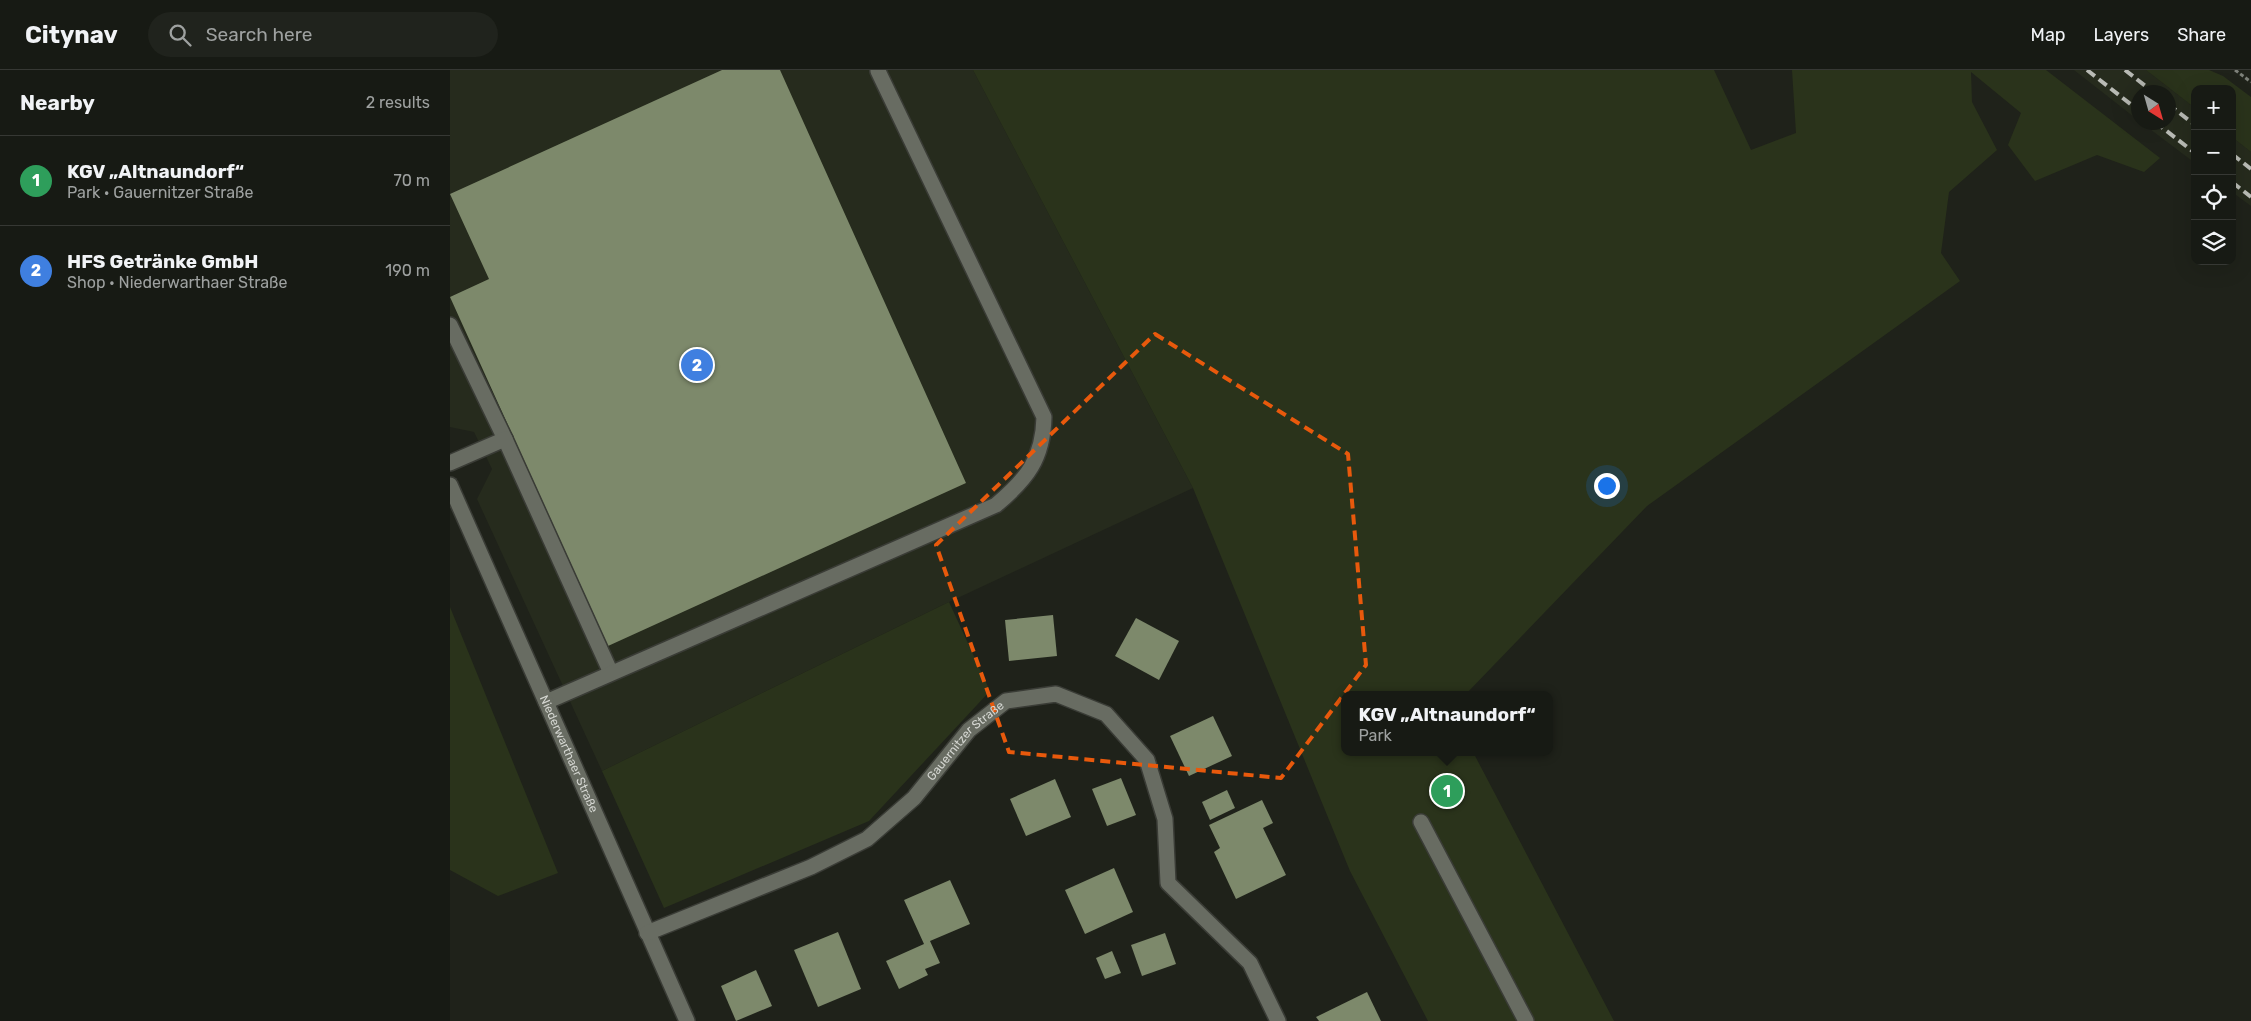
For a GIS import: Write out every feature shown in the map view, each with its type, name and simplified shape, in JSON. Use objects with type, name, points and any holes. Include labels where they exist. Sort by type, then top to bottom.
[{"type":"street","points":[[546,702],[996,505],[1017,486],[1039,456],[1043,437],[1044,417],[878,71]]},
{"type":"street","points":[[450,325],[505,439],[611,673]]},
{"type":"street","points":[[450,463],[505,439]]},
{"type":"street","name":"Niederwarthaer Straße","points":[[450,485],[687,1021]]},
{"type":"street","name":"Gauernitzer Straße","points":[[647,933],[811,867],[867,839],[914,798],[969,730],[1006,701],[1056,694],[1106,714],[1147,760],[1165,819],[1168,882],[1250,962],[1278,1021]]},
{"type":"street","points":[[1421,822],[1526,1021]]},
{"type":"path","points":[[2235,70],[2251,82]]},
{"type":"highlighted area","points":[[1155,334],[1348,454],[1366,665],[1281,778],[1009,752],[936,545]]},
{"type":"shaded area","points":[[450,70],[973,70],[1193,488],[949,602],[602,771],[477,499],[492,469],[474,432],[450,427]]},
{"type":"shaded area","points":[[973,70],[1714,70],[1751,150],[1796,133],[1792,70],[2046,70],[2160,158],[2144,172],[2097,155],[2035,181],[2008,145],[2021,113],[1971,72],[1972,102],[1997,150],[1949,192],[1941,253],[1960,281],[1647,506],[1469,691],[1341,691],[1341,756],[1475,756],[1614,1021],[1428,1021],[1350,871],[1193,488]]},
{"type":"shaded area","points":[[2074,70],[2146,70],[2165,85],[2131,85],[2131,115]]},
{"type":"shaded area","points":[[2146,70],[2209,70],[2223,76],[2235,85],[2191,85],[2191,105],[2176,93],[2176,85],[2165,85]]},
{"type":"shaded area","points":[[2236,86],[2251,97],[2251,152],[2236,140]]},
{"type":"shaded area","points":[[2176,93],[2191,105],[2191,160],[2151,130],[2176,130]]},
{"type":"shaded area","points":[[2236,140],[2251,152],[2251,206],[2236,195]]},
{"type":"shaded area","points":[[949,602],[990,691],[869,821],[664,908],[602,771]]},
{"type":"shaded area","points":[[450,607],[558,873],[498,896],[450,870]]},
{"type":"building","points":[[722,70],[780,70],[966,483],[608,646],[450,297],[489,279],[450,194]]},
{"type":"building","points":[[1053,615],[1057,656],[1009,661],[1005,620]]},
{"type":"building","points":[[1136,618],[1179,641],[1159,680],[1115,656]]},
{"type":"building","points":[[1213,716],[1232,756],[1189,776],[1170,736]]},
{"type":"building","points":[[1121,778],[1136,815],[1107,826],[1092,789]]},
{"type":"building","points":[[1055,779],[1071,817],[1026,836],[1010,799]]},
{"type":"building","points":[[1227,790],[1235,808],[1210,820],[1202,802]]},
{"type":"building","points":[[1262,800],[1273,823],[1263,828],[1286,875],[1236,899],[1214,852],[1220,848],[1209,825]]},
{"type":"building","points":[[1114,868],[1133,912],[1085,934],[1065,890]]},
{"type":"building","points":[[950,880],[970,924],[930,941],[940,963],[925,969],[928,975],[899,989],[886,961],[924,944],[904,900]]},
{"type":"building","points":[[838,932],[861,989],[818,1007],[794,950]]},
{"type":"building","points":[[1165,933],[1176,964],[1142,976],[1131,945]]},
{"type":"building","points":[[1112,951],[1121,973],[1105,979],[1096,958]]},
{"type":"building","points":[[756,970],[772,1006],[736,1021],[721,986]]},
{"type":"building","points":[[1367,992],[1381,1021],[1319,1021],[1316,1017]]},
{"type":"railway","points":[[2087,70],[2131,105]]},
{"type":"railway","points":[[2125,70],[2144,85]]},
{"type":"railway","points":[[2176,110],[2191,122]]},
{"type":"railway","points":[[2165,130],[2191,150]]},
{"type":"railway","points":[[2236,157],[2251,169]]},
{"type":"railway","points":[[2236,185],[2251,197]]},
{"type":"place","name":"HFS Getränke GmbH","points":[[697,365]]},
{"type":"place","name":"KGV „Altnaundorf“","points":[[1447,791]]}]
